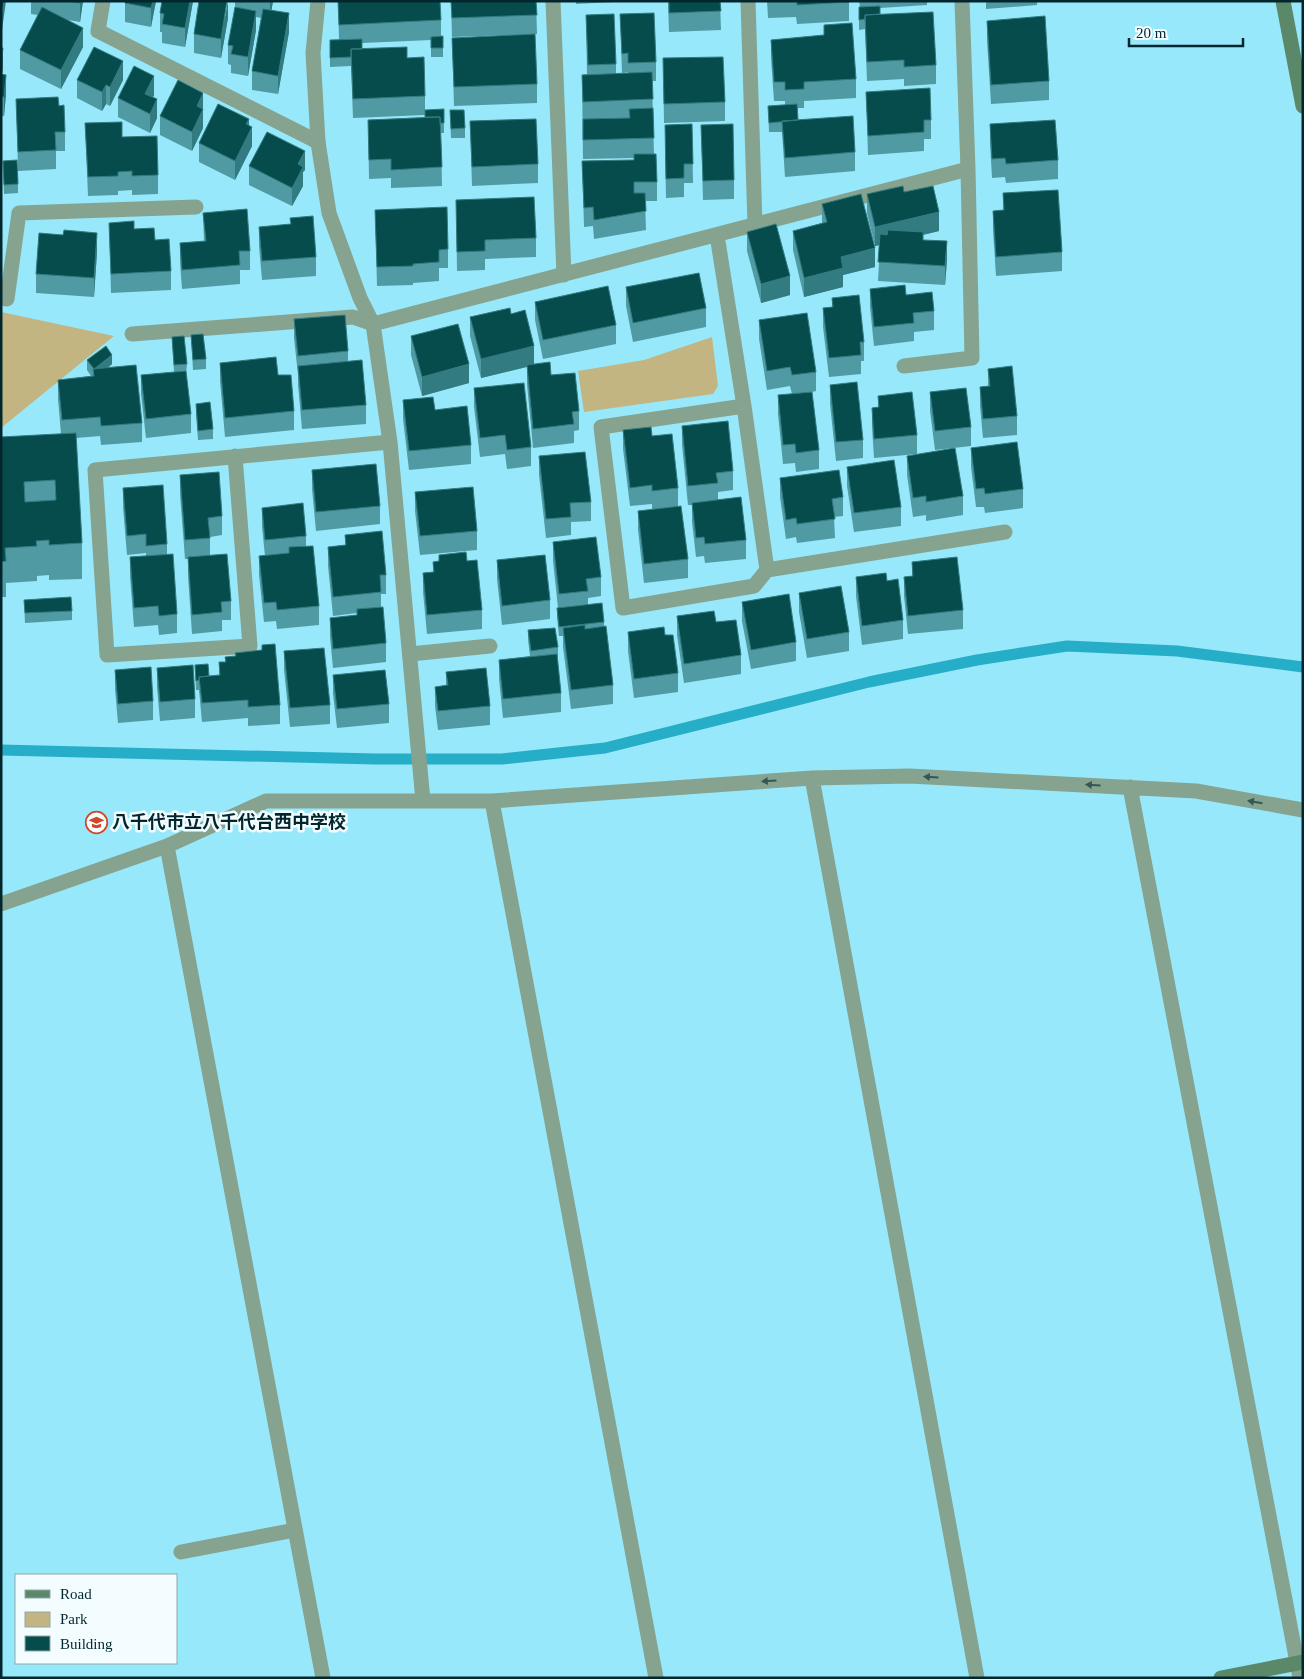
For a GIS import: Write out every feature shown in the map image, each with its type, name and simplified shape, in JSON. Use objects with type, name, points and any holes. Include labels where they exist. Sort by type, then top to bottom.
[{"type":"street","points":[[103,1],[98,31],[318,142]]},
{"type":"street","points":[[318,1],[312,54],[318,142],[329,213],[360,298],[373,324],[390,442],[423,801]]},
{"type":"street","points":[[554,1],[564,275]]},
{"type":"street","points":[[748,1],[755,225]]},
{"type":"street","points":[[904,366],[972,358],[962,1]]},
{"type":"street","points":[[1283,1],[1303,106]]},
{"type":"street","points":[[132,334],[353,318],[373,324],[968,169]]},
{"type":"street","points":[[1,298],[7,299],[19,213],[196,206]]},
{"type":"street","points":[[717,235],[767,570]]},
{"type":"street","points":[[744,406],[601,427],[623,608],[754,586],[767,570],[1005,532]]},
{"type":"street","points":[[235,456],[250,646],[107,655],[94,470],[235,456],[390,442]]},
{"type":"street","points":[[410,654],[490,646]]},
{"type":"street","points":[[1,904],[167,846],[266,801],[492,801],[812,778],[910,776],[1196,791],[1303,810]]},
{"type":"street","points":[[812,778],[977,1678]]},
{"type":"street","points":[[1130,787],[1300,1668],[1221,1678]]},
{"type":"street","points":[[492,801],[656,1678]]},
{"type":"street","points":[[167,846],[324,1678]]},
{"type":"street","points":[[181,1552],[295,1530]]},
{"type":"green space","points":[[1,312],[114,336],[1,428]]},
{"type":"green space","points":[[712,337],[718,386],[713,394],[584,412],[578,371],[644,360]]},
{"type":"building","points":[[1,1],[4,1],[1,18]]},
{"type":"building","points":[[125,1],[153,1],[151,8],[125,3]]},
{"type":"building","points":[[162,1],[190,1],[185,28],[162,24],[164,14],[160,13]]},
{"type":"building","points":[[199,1],[227,1],[221,39],[194,34]]},
{"type":"building","points":[[338,1],[440,1],[441,20],[339,25]]},
{"type":"building","points":[[451,1],[536,1],[537,15],[452,18]]},
{"type":"building","points":[[669,1],[720,1],[721,11],[669,13]]},
{"type":"building","points":[[797,1],[849,1],[849,2],[797,5]]},
{"type":"building","points":[[880,6],[880,14],[865,15],[865,19],[859,20],[859,7]]},
{"type":"building","points":[[42,7],[83,28],[61,70],[20,50]]},
{"type":"building","points":[[235,7],[256,11],[248,57],[231,54],[233,46],[228,45]]},
{"type":"building","points":[[263,9],[289,13],[278,76],[252,71]]},
{"type":"building","points":[[933,12],[936,65],[904,67],[904,60],[867,62],[865,15]]},
{"type":"building","points":[[654,13],[656,62],[628,63],[628,53],[622,54],[620,14]]},
{"type":"building","points":[[614,14],[616,64],[588,65],[586,15]]},
{"type":"building","points":[[1045,16],[1049,81],[991,85],[987,21]]},
{"type":"building","points":[[852,23],[856,79],[804,82],[804,89],[785,90],[785,82],[774,82],[771,40],[824,35],[824,25]]},
{"type":"building","points":[[535,34],[537,84],[454,87],[452,38]]},
{"type":"building","points":[[443,36],[443,48],[431,48],[431,37]]},
{"type":"building","points":[[362,39],[362,49],[351,49],[351,57],[330,58],[330,40]]},
{"type":"building","points":[[94,47],[123,61],[110,87],[106,85],[102,92],[77,80]]},
{"type":"building","points":[[407,47],[407,58],[424,57],[425,96],[353,99],[351,49]]},
{"type":"building","points":[[723,57],[725,102],[664,104],[663,58]]},
{"type":"building","points":[[134,66],[154,76],[145,94],[157,99],[150,114],[118,98]]},
{"type":"building","points":[[652,72],[653,99],[583,102],[582,75]]},
{"type":"building","points":[[1,74],[6,75],[4,97],[1,97]]},
{"type":"building","points":[[178,80],[203,93],[197,106],[203,109],[192,132],[160,116]]},
{"type":"building","points":[[930,88],[931,120],[924,120],[924,132],[868,136],[866,92]]},
{"type":"building","points":[[58,97],[59,106],[64,105],[65,132],[55,132],[56,150],[18,152],[16,99]]},
{"type":"building","points":[[218,104],[249,119],[246,124],[252,127],[235,161],[199,143]]},
{"type":"building","points":[[797,104],[798,120],[769,123],[768,106]]},
{"type":"building","points":[[653,108],[654,138],[583,140],[583,119],[630,118],[629,109]]},
{"type":"building","points":[[444,109],[444,123],[440,123],[440,117],[425,117],[425,110]]},
{"type":"building","points":[[450,110],[464,110],[465,128],[451,129]]},
{"type":"building","points":[[853,116],[855,152],[785,158],[782,121]]},
{"type":"building","points":[[440,117],[442,167],[391,170],[391,159],[369,160],[368,120]]},
{"type":"building","points":[[536,119],[538,164],[472,167],[470,121]]},
{"type":"building","points":[[1055,120],[1058,160],[1006,164],[1005,158],[992,159],[990,124]]},
{"type":"building","points":[[122,122],[122,137],[157,136],[158,175],[132,176],[132,171],[118,172],[118,176],[88,177],[85,123]]},
{"type":"building","points":[[692,124],[693,164],[684,164],[684,178],[666,179],[665,125]]},
{"type":"building","points":[[733,124],[734,180],[703,181],[701,125]]},
{"type":"building","points":[[267,132],[305,151],[298,164],[303,167],[292,188],[249,166]]},
{"type":"building","points":[[634,154],[656,154],[657,182],[634,182],[634,193],[645,193],[646,211],[594,220],[593,207],[584,208],[582,161],[634,160]]},
{"type":"building","points":[[17,160],[18,184],[4,185],[3,161]]},
{"type":"building","points":[[903,186],[904,192],[933,186],[939,212],[875,227],[867,194]]},
{"type":"building","points":[[1058,190],[1062,252],[996,257],[993,211],[1004,210],[1003,193]]},
{"type":"building","points":[[861,194],[875,248],[841,257],[843,268],[804,278],[793,231],[827,222],[822,204]]},
{"type":"building","points":[[534,197],[536,238],[485,240],[485,251],[457,252],[456,200]]},
{"type":"building","points":[[447,207],[448,249],[439,250],[439,262],[413,264],[413,266],[377,267],[375,210]]},
{"type":"building","points":[[247,209],[250,251],[239,251],[240,265],[182,270],[180,243],[206,241],[203,213]]},
{"type":"building","points":[[313,216],[316,257],[262,261],[259,227],[291,224],[290,218]]},
{"type":"building","points":[[134,221],[134,229],[154,228],[155,240],[169,239],[171,271],[111,274],[109,223]]},
{"type":"building","points":[[776,224],[790,276],[761,284],[747,232]]},
{"type":"building","points":[[64,230],[97,233],[94,278],[36,274],[39,233],[63,235]]},
{"type":"building","points":[[888,230],[923,232],[923,240],[947,241],[945,266],[878,262],[880,234],[887,235]]},
{"type":"building","points":[[699,273],[706,308],[633,323],[626,287]]},
{"type":"building","points":[[905,285],[906,295],[932,292],[934,311],[913,313],[914,323],[874,327],[870,289]]},
{"type":"building","points":[[608,286],[616,325],[543,340],[535,302]]},
{"type":"building","points":[[859,295],[864,342],[860,342],[861,355],[829,358],[823,308],[833,307],[832,298]]},
{"type":"building","points":[[510,308],[511,314],[525,310],[534,346],[481,359],[470,317]]},
{"type":"building","points":[[807,313],[816,372],[792,375],[790,367],[767,371],[759,320]]},
{"type":"building","points":[[345,315],[348,351],[298,356],[294,319]]},
{"type":"building","points":[[458,324],[469,364],[422,377],[411,336]]},
{"type":"building","points":[[203,334],[206,359],[193,360],[191,335]]},
{"type":"building","points":[[184,336],[187,364],[174,365],[172,337]]},
{"type":"building","points":[[106,346],[112,355],[94,369],[87,360]]},
{"type":"building","points":[[276,357],[278,375],[291,375],[294,411],[225,418],[220,363]]},
{"type":"building","points":[[362,360],[366,405],[302,410],[298,366]]},
{"type":"building","points":[[550,362],[551,375],[575,373],[579,411],[572,412],[574,424],[533,429],[527,365]]},
{"type":"building","points":[[136,365],[142,423],[101,426],[100,417],[62,420],[58,380],[94,376],[93,369]]},
{"type":"building","points":[[1012,366],[1017,416],[983,419],[980,387],[990,386],[988,369]]},
{"type":"building","points":[[186,371],[191,414],[146,419],[141,375]]},
{"type":"building","points":[[857,382],[863,440],[836,442],[830,385]]},
{"type":"building","points":[[524,383],[531,447],[507,450],[505,435],[480,438],[474,388]]},
{"type":"building","points":[[966,388],[971,427],[935,431],[930,392]]},
{"type":"building","points":[[812,392],[819,450],[796,453],[795,444],[783,445],[778,395]]},
{"type":"building","points":[[912,392],[917,435],[874,439],[872,408],[879,407],[878,396]]},
{"type":"building","points":[[433,397],[435,410],[467,406],[471,445],[409,451],[403,400]]},
{"type":"building","points":[[210,402],[213,429],[198,431],[196,404]]},
{"type":"building","points":[[728,421],[733,471],[716,473],[718,483],[688,486],[682,426]]},
{"type":"building","points":[[651,427],[652,436],[672,434],[678,488],[652,491],[652,485],[630,488],[623,430]]},
{"type":"building","points":[[76,433],[82,543],[49,545],[49,540],[36,541],[37,546],[5,548],[6,561],[1,562],[1,437]],"holes":[[[55,480],[56,500],[25,502],[24,482]]]},
{"type":"building","points":[[1017,442],[1023,489],[985,494],[984,488],[976,489],[971,448]]},
{"type":"building","points":[[955,448],[963,496],[926,502],[926,496],[913,498],[907,456]]},
{"type":"building","points":[[585,452],[591,502],[570,503],[571,517],[546,519],[539,456]]},
{"type":"building","points":[[894,460],[901,507],[854,513],[847,467]]},
{"type":"building","points":[[376,464],[380,506],[316,512],[312,470]]},
{"type":"building","points":[[839,470],[843,497],[832,499],[835,519],[797,524],[796,518],[786,520],[780,478]]},
{"type":"building","points":[[219,472],[222,516],[208,518],[210,538],[185,540],[180,475]]},
{"type":"building","points":[[163,485],[167,544],[146,546],[146,534],[127,536],[123,488]]},
{"type":"building","points":[[473,487],[477,531],[420,536],[415,492]]},
{"type":"building","points":[[741,497],[746,540],[705,544],[704,537],[696,538],[692,503]]},
{"type":"building","points":[[303,503],[306,536],[265,540],[262,508]]},
{"type":"building","points":[[681,506],[688,559],[644,564],[638,511]]},
{"type":"building","points":[[382,531],[386,575],[380,575],[381,592],[333,597],[328,547],[346,545],[345,535]]},
{"type":"building","points":[[596,537],[601,577],[586,579],[588,591],[559,594],[553,542]]},
{"type":"building","points":[[313,546],[319,606],[277,610],[276,602],[264,603],[259,556],[289,553],[289,547]]},
{"type":"building","points":[[466,552],[467,561],[477,560],[482,610],[427,615],[423,573],[434,572],[433,562],[439,561],[439,555]]},
{"type":"building","points":[[173,554],[177,614],[159,616],[158,606],[134,608],[130,557]]},
{"type":"building","points":[[227,554],[231,601],[221,602],[222,612],[192,615],[188,557]]},
{"type":"building","points":[[545,555],[550,600],[502,606],[497,560]]},
{"type":"building","points":[[957,557],[963,610],[908,616],[904,577],[913,576],[912,562]]},
{"type":"building","points":[[886,573],[887,581],[898,579],[903,620],[862,626],[856,577]]},
{"type":"building","points":[[841,586],[849,632],[807,639],[799,593]]},
{"type":"building","points":[[789,594],[796,642],[751,650],[742,602]]},
{"type":"building","points":[[71,597],[72,611],[25,613],[24,600]]},
{"type":"building","points":[[602,603],[604,622],[559,627],[557,608]]},
{"type":"building","points":[[383,607],[386,643],[333,649],[330,618],[357,615],[357,609]]},
{"type":"building","points":[[714,611],[716,622],[736,620],[741,655],[684,664],[677,616]]},
{"type":"building","points":[[585,625],[585,629],[606,626],[613,685],[571,690],[563,628]]},
{"type":"building","points":[[664,627],[665,635],[673,635],[678,673],[634,679],[628,632]]},
{"type":"building","points":[[555,628],[558,647],[531,651],[528,630]]},
{"type":"building","points":[[275,644],[280,705],[248,707],[248,700],[202,703],[199,677],[220,675],[219,662],[226,662],[225,657],[236,656],[235,653],[262,650],[262,645]]},
{"type":"building","points":[[324,648],[330,705],[290,708],[284,651]]},
{"type":"building","points":[[557,654],[561,693],[503,699],[499,660]]},
{"type":"building","points":[[208,664],[209,676],[199,677],[199,680],[196,681],[195,665]]},
{"type":"building","points":[[193,665],[195,699],[160,702],[157,668]]},
{"type":"building","points":[[151,667],[153,701],[118,704],[115,670]]},
{"type":"building","points":[[486,668],[490,706],[438,711],[435,687],[448,685],[446,672]]},
{"type":"building","points":[[385,670],[389,704],[337,709],[333,675]]},
{"type":"waterway","points":[[1,750],[375,759],[502,759],[605,748],[869,682],[977,660],[1067,646],[1177,651],[1303,667]]},
{"type":"place","name":"八千代市立八千代台西中学校","points":[[96,822]]}]
